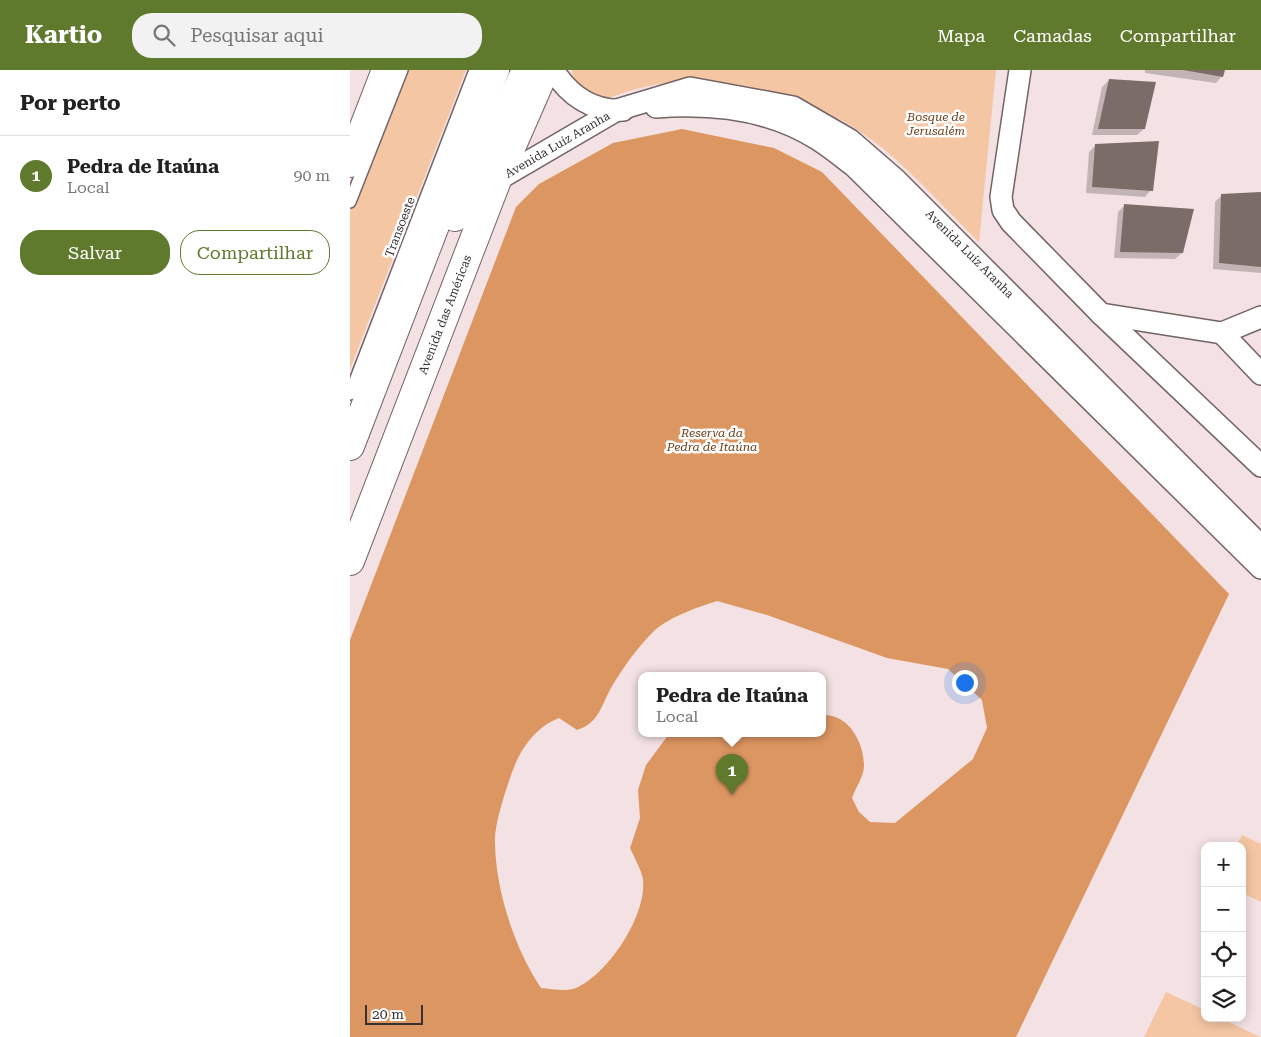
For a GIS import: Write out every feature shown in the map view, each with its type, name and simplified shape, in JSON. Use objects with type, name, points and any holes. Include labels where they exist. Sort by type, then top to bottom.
[{"type":"main road","points":[[350,163],[386,70]]},
{"type":"main road","points":[[350,446],[495,70]]},
{"type":"main road","points":[[423,256],[442,238],[452,222],[494,141],[526,70]]},
{"type":"main road","name":"Avenida das Américas","points":[[350,561],[497,180],[545,70]]},
{"type":"street","name":"Avenida Luíz Aranha","points":[[553,70],[561,83],[574,96],[587,104],[617,110],[684,105],[735,109],[780,121],[816,138],[854,166],[1261,568]]},
{"type":"street","points":[[1020,70],[1001,197],[1003,210],[1011,222],[1101,314],[1261,466]]},
{"type":"street","name":"Avenida Luíz Aranha","points":[[497,180],[617,110],[690,88],[794,107],[850,140],[895,178],[1261,546]]},
{"type":"street","points":[[1101,314],[1222,332],[1261,318]]},
{"type":"street","points":[[1222,332],[1261,374]]},
{"type":"lane","points":[[350,202],[402,70]]},
{"type":"lane","name":"Transoeste","points":[[350,394],[475,70]]},
{"type":"green space","points":[[407,70],[466,70],[350,369],[350,212]]},
{"type":"green space","name":"Bosque de Jerusalém","points":[[572,70],[996,70],[979,242],[922,184],[886,151],[864,134],[815,107],[761,90],[705,82],[658,84],[628,91],[600,101],[573,80]]},
{"type":"green space","name":"Reserva da Pedra de Itaúna","points":[[682,129],[774,148],[822,172],[1229,594],[1016,1037],[350,1037],[350,640],[516,207],[539,184],[613,143]],"holes":[[[717,601],[767,615],[887,658],[948,669],[982,700],[987,728],[973,759],[895,823],[870,822],[859,812],[852,798],[864,770],[861,748],[853,731],[840,719],[826,715],[826,737],[667,737],[646,765],[638,790],[640,818],[630,848],[642,875],[643,894],[632,926],[612,957],[588,981],[568,990],[541,988],[515,938],[503,900],[496,862],[495,844],[502,802],[510,778],[517,759],[534,735],[550,722],[559,718],[577,730],[590,723],[598,713],[615,681],[646,639],[658,628],[674,618]]]},
{"type":"green space","points":[[1242,835],[1261,844],[1261,902],[1246,895],[1246,842],[1238,842]]},
{"type":"green space","points":[[1166,992],[1201,1008],[1201,1022],[1229,1022],[1260,1037],[1144,1037]]},
{"type":"building","points":[[1183,70],[1225,70],[1223,77]]},
{"type":"building","points":[[1109,79],[1156,82],[1145,129],[1098,129]]},
{"type":"building","points":[[1159,141],[1153,191],[1092,187],[1095,144]]},
{"type":"building","points":[[1261,192],[1261,267],[1219,263],[1221,194]]},
{"type":"building","points":[[1124,204],[1194,209],[1183,253],[1120,252]]},
{"type":"place","name":"Pedra de Itaúna","points":[[732,795]]}]
